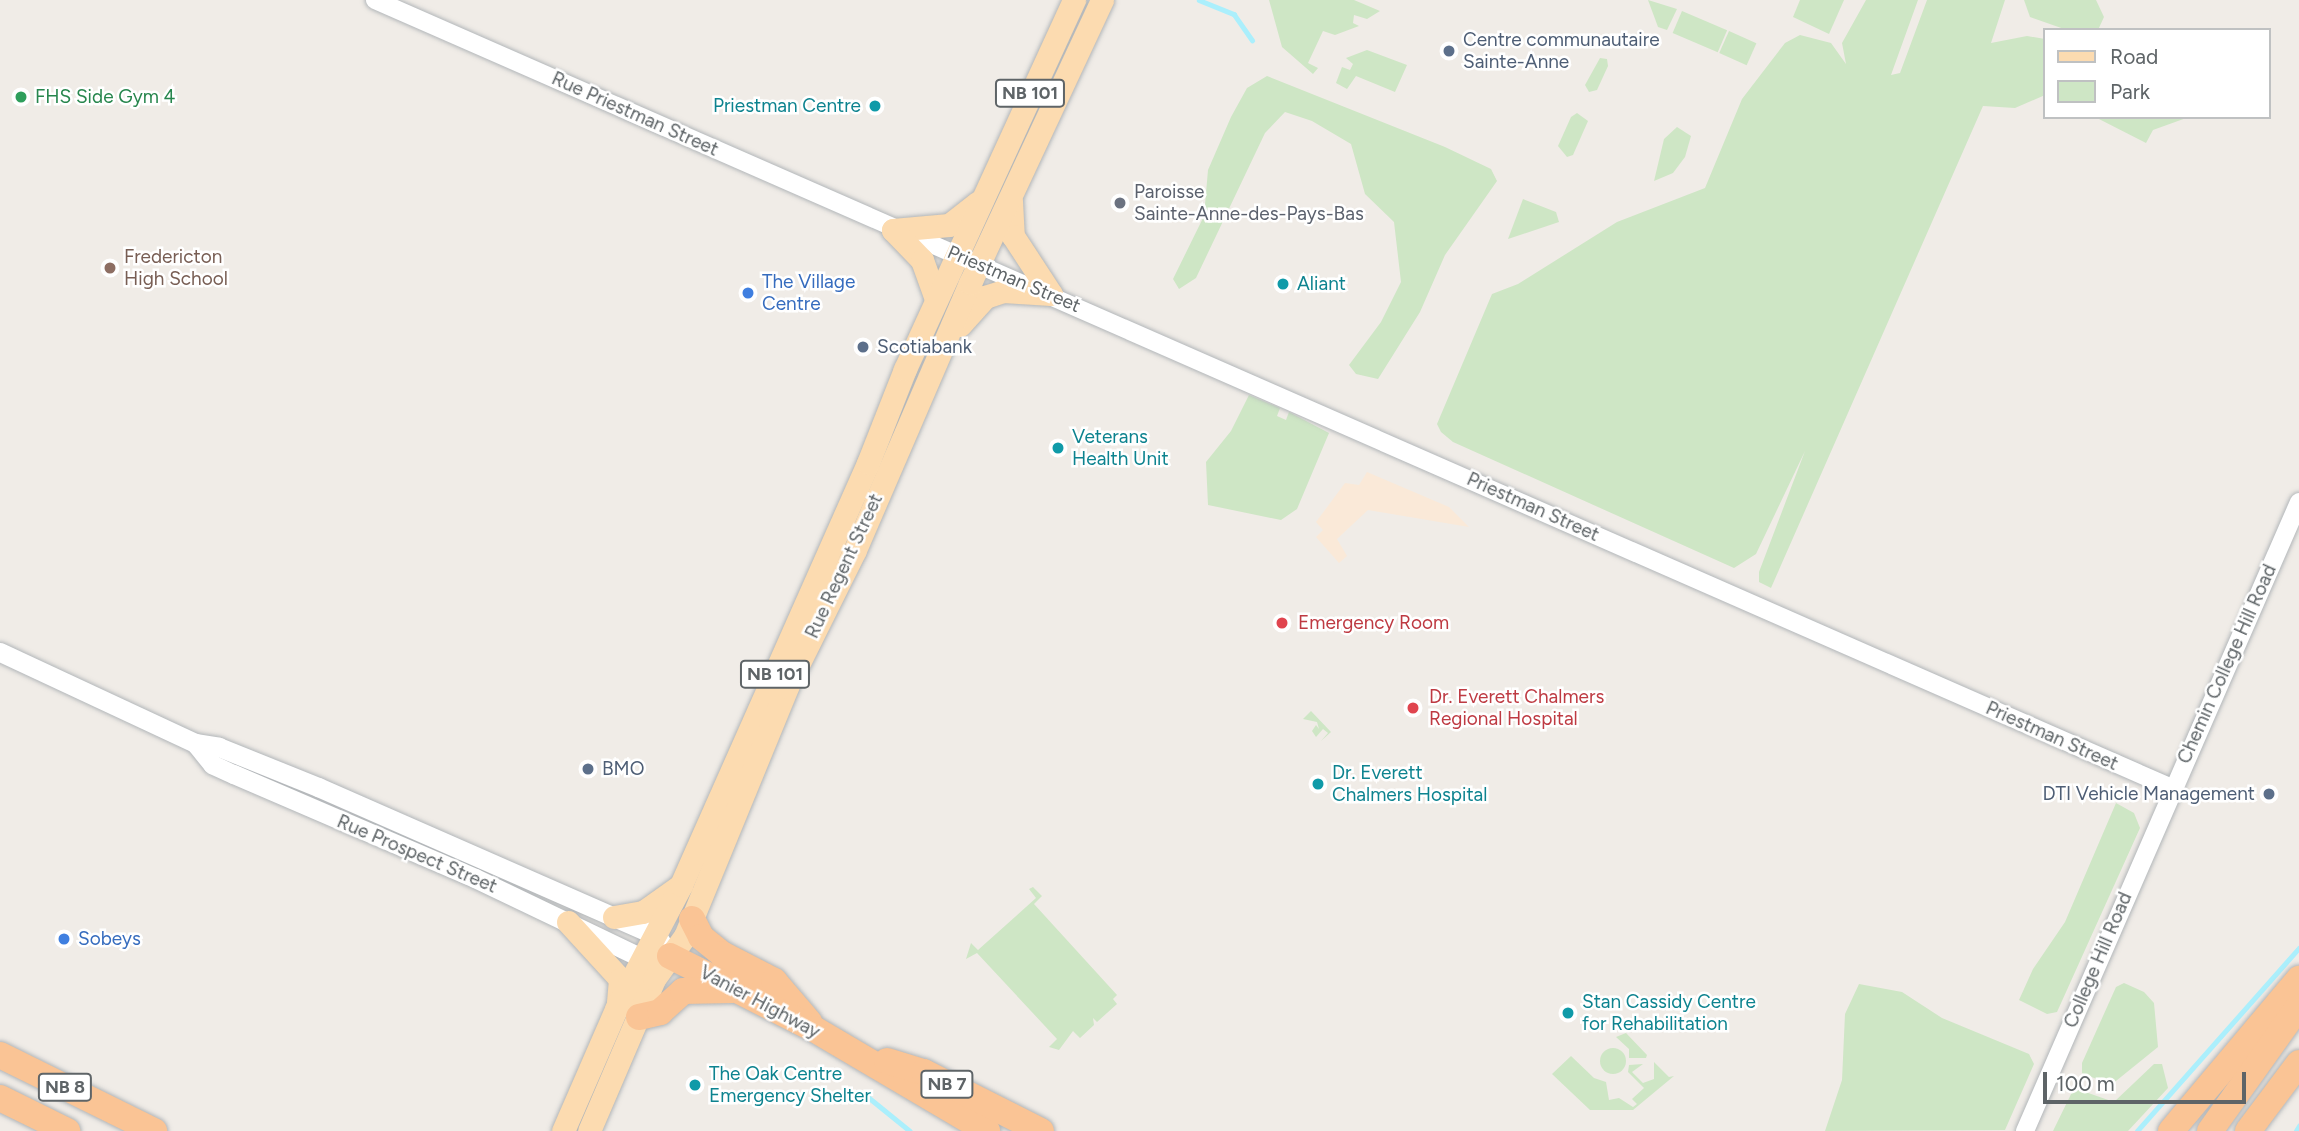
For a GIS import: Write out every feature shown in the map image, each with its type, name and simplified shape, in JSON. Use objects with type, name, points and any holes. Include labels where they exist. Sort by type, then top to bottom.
[{"type":"highway","points":[[692,919],[698,933],[722,954],[774,981],[814,1029]]},
{"type":"highway","name":"Vanier Highway","points":[[658,950],[814,1029],[987,1131]]},
{"type":"highway","points":[[2171,1131],[2299,979]]},
{"type":"highway","points":[[628,1013],[660,1012],[683,992],[741,990]]},
{"type":"highway","points":[[2210,1131],[2299,1006]]},
{"type":"highway","name":"Vanier Highway","points":[[848,1049],[924,1073],[1041,1131]]},
{"type":"highway","name":"NB 8","points":[[0,1055],[142,1125]]},
{"type":"highway","points":[[2248,1131],[2299,1063]]},
{"type":"highway","points":[[888,1074],[944,1131]]},
{"type":"highway","name":"NB 8","points":[[0,1098],[67,1131]]},
{"type":"highway","points":[[142,1125],[171,1131]]},
{"type":"main road","name":"Rue Regent Street","points":[[658,950],[692,919],[776,712],[855,550],[979,262],[1000,191],[1074,0]]},
{"type":"main road","name":"Rue Regent Street","points":[[563,1131],[628,1013],[658,950],[681,885],[957,254],[1000,191],[1102,0]]},
{"type":"main road","points":[[893,230],[949,225],[1000,191],[1013,236],[1051,294]]},
{"type":"main road","points":[[893,230],[922,260],[936,299]]},
{"type":"main road","points":[[948,332],[964,323],[985,297],[1003,291],[1051,294]]},
{"type":"main road","name":"Rue Prospect Street","points":[[0,652],[195,743],[219,747],[318,787],[614,917],[658,950]]},
{"type":"main road","name":"Rue Prospect Street","points":[[195,743],[212,764],[233,774],[568,922],[658,950]]},
{"type":"main road","points":[[614,917],[643,912],[681,885]]},
{"type":"main road","points":[[568,922],[620,979],[628,1013]]},
{"type":"main road","name":"Rue Regent Street","points":[[589,1131],[628,1013]]},
{"type":"street","name":"Rue Priestman Street","points":[[375,0],[893,230]]},
{"type":"street","name":"Priestman Street","points":[[893,230],[979,262],[2172,788]]},
{"type":"street","name":"Chemin College Hill Road","points":[[2172,788],[2299,502]]},
{"type":"street","name":"College Hill Road","points":[[2025,1131],[2172,788]]},
{"type":"green space","points":[[1269,0],[1354,0],[1380,11],[1367,19],[1354,15],[1353,23],[1359,26],[1335,35],[1323,31],[1308,63],[1318,68],[1313,74],[1282,47]]},
{"type":"green space","points":[[1648,0],[1677,9],[1667,30],[1658,27]]},
{"type":"green space","points":[[1800,0],[1844,0],[1829,34],[1793,17]]},
{"type":"green space","points":[[1866,0],[1918,0],[1891,75],[1900,73],[1927,0],[2005,0],[1991,43],[2027,36],[2044,39],[2044,95],[2015,108],[1983,106],[1771,588],[1759,582],[1759,572],[1805,451],[1756,554],[1734,568],[1453,442],[1441,432],[1437,424],[1492,294],[1518,284],[1617,222],[1705,188],[1742,99],[1785,43],[1800,35],[1831,43],[1846,64],[1842,43]]},
{"type":"green space","points":[[2024,0],[2096,0],[2104,17],[2099,28],[2061,28],[2030,17]]},
{"type":"green space","points":[[1682,11],[1727,30],[1718,52],[1673,33]]},
{"type":"green space","points":[[1729,31],[1756,43],[1747,65],[1719,53]]},
{"type":"green space","points":[[1367,50],[1407,65],[1395,92],[1356,76],[1347,89],[1336,83],[1342,67],[1350,70],[1353,64],[1346,58]]},
{"type":"green space","points":[[1600,58],[1607,59],[1608,66],[1597,90],[1589,92],[1585,85]]},
{"type":"green space","points":[[1267,76],[1445,147],[1491,169],[1497,181],[1445,255],[1420,312],[1378,379],[1356,374],[1349,365],[1381,322],[1401,282],[1394,222],[1365,194],[1351,144],[1312,121],[1285,112],[1265,133],[1196,278],[1179,289],[1173,279],[1204,216],[1208,170],[1231,117],[1247,88]]},
{"type":"green space","points":[[1577,113],[1588,121],[1573,155],[1567,157],[1558,146],[1571,117]]},
{"type":"green space","points":[[2099,119],[2183,119],[2153,130],[2146,143]]},
{"type":"green space","points":[[1677,127],[1691,136],[1685,157],[1673,173],[1654,181],[1664,139]]},
{"type":"green space","points":[[1523,199],[1556,212],[1559,222],[1508,239]]},
{"type":"green space","points":[[1249,395],[1280,408],[1277,416],[1286,420],[1289,412],[1329,433],[1297,509],[1281,520],[1208,505],[1206,462],[1231,431]]},
{"type":"green space","points":[[1311,711],[1331,732],[1321,741],[1328,733],[1323,729],[1316,737],[1312,731],[1316,725],[1319,729],[1317,722],[1303,719]]},
{"type":"green space","points":[[2116,803],[2134,813],[2140,828],[2057,1012],[2047,1014],[2019,1000],[2033,969],[2065,922]]},
{"type":"green space","points":[[1033,887],[1042,896],[1034,904],[1117,995],[1113,999],[1117,1004],[1097,1022],[1093,1018],[1094,1025],[1080,1038],[1073,1031],[1059,1050],[1049,1047],[1057,1039],[977,953],[966,959],[971,943],[978,950],[1036,898],[1029,889]]},
{"type":"green space","points":[[2124,983],[2144,992],[2154,1003],[2158,1047],[2111,1085],[2082,1073],[2082,1063],[2116,987]]},
{"type":"green space","points":[[1859,984],[1902,992],[1942,1018],[2029,1054],[2034,1064],[2005,1130],[1825,1131],[1842,1080],[1845,1014]]},
{"type":"green space","points":[[1626,1033],[1647,1055],[1646,1058],[1629,1058],[1629,1049],[1616,1037]]},
{"type":"green space","points":[[1613,1048],[1622,1052],[1626,1061],[1622,1070],[1613,1074],[1604,1070],[1600,1061],[1604,1052]]},
{"type":"green space","points":[[1571,1056],[1594,1078],[1606,1082],[1609,1100],[1619,1098],[1633,1107],[1637,1104],[1632,1099],[1644,1088],[1628,1072],[1629,1065],[1643,1064],[1632,1072],[1643,1083],[1654,1079],[1654,1062],[1669,1077],[1674,1076],[1633,1110],[1590,1110],[1552,1074]]},
{"type":"green space","points":[[2154,1064],[2162,1064],[2168,1088],[2128,1131],[2053,1131],[2074,1088],[2114,1102]]},
{"type":"sand","points":[[1367,472],[1449,507],[1469,527],[1368,510],[1337,539],[1347,556],[1339,563],[1316,537],[1323,530],[1316,522],[1345,483],[1359,485]]},
{"type":"waterway","points":[[1199,0],[1234,14],[1252,40]]},
{"type":"waterway","points":[[2137,1131],[2299,948]]},
{"type":"waterway","points":[[867,1096],[910,1131]]},
{"type":"waterway","points":[[2296,1131],[2299,1126]]},
{"type":"place","name":"Centre communautaire Sainte-Anne","points":[[1449,51]]},
{"type":"place","name":"FHS Side Gym 4","points":[[21,97]]},
{"type":"place","name":"Priestman Centre","points":[[875,106]]},
{"type":"place","name":"Paroisse Sainte-Anne-des-Pays-Bas","points":[[1120,203]]},
{"type":"place","name":"Fredericton High School","points":[[110,268]]},
{"type":"place","name":"Aliant","points":[[1283,284]]},
{"type":"place","name":"The Village Centre","points":[[748,293]]},
{"type":"place","name":"Scotiabank","points":[[863,347]]},
{"type":"place","name":"Veterans Health Unit","points":[[1058,448]]},
{"type":"place","name":"Emergency Room","points":[[1282,623]]},
{"type":"place","name":"Dr. Everett Chalmers Regional Hospital","points":[[1413,708]]},
{"type":"place","name":"BMO","points":[[588,769]]},
{"type":"place","name":"Dr. Everett Chalmers Hospital","points":[[1318,784]]},
{"type":"place","name":"DTI Vehicle Management","points":[[2269,794]]},
{"type":"place","name":"Sobeys","points":[[64,939]]},
{"type":"place","name":"Stan Cassidy Centre for Rehabilitation","points":[[1568,1013]]},
{"type":"place","name":"The Oak Centre Emergency Shelter","points":[[695,1085]]}]
